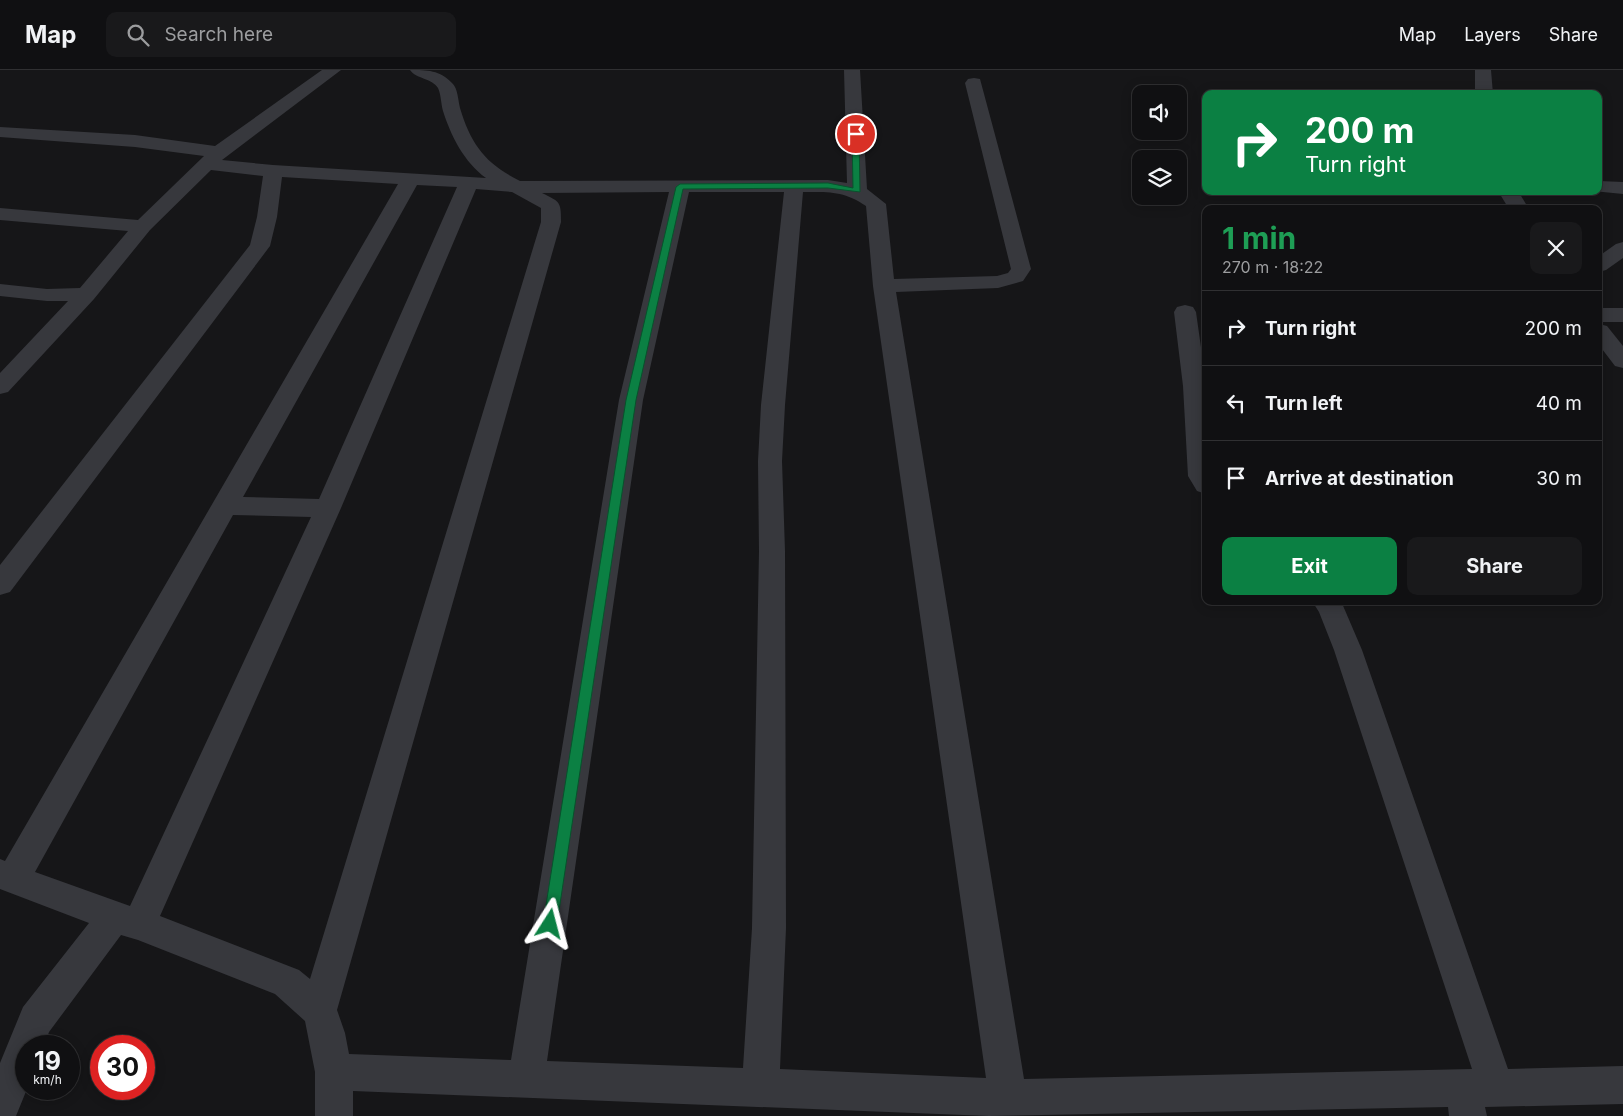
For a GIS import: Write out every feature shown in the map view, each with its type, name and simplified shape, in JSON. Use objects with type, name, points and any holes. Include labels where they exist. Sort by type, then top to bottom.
[{"type":"street","points":[[0,387],[86,294],[143,226],[214,158],[333,70]]},
{"type":"street","points":[[319,1010],[552,222],[551,205],[516,187],[483,166],[464,141],[448,98],[446,86],[432,75],[418,70]]},
{"type":"street","points":[[852,70],[857,191]]},
{"type":"street","points":[[1483,70],[1484,90]]},
{"type":"street","points":[[884,286],[998,282],[1016,277],[1021,269],[974,83]]},
{"type":"street","points":[[0,132],[134,140],[273,171],[469,182],[516,187],[828,186],[857,191],[876,204],[884,286],[1008,1098]]},
{"type":"street","points":[[0,585],[260,246],[267,217],[273,171]]},
{"type":"street","points":[[334,1116],[334,1072],[327,1033],[319,1010],[287,982],[7,877],[225,506],[410,180]]},
{"type":"street","points":[[0,1108],[36,1020],[126,921],[328,508],[469,182]]},
{"type":"street","points":[[760,1087],[769,928],[772,551],[770,461],[774,386],[794,186]]},
{"type":"street","points":[[526,1079],[631,400],[680,187]]},
{"type":"street","points":[[1602,187],[1623,188]]},
{"type":"street","points":[[0,214],[143,226]]},
{"type":"street","points":[[1602,264],[1623,248]]},
{"type":"street","points":[[0,290],[47,295],[86,294]]},
{"type":"street","points":[[1185,312],[1195,386],[1202,478]]},
{"type":"street","points":[[1602,315],[1623,315]]},
{"type":"street","points":[[1602,335],[1623,361]]},
{"type":"street","points":[[225,506],[328,508]]},
{"type":"street","points":[[1329,605],[1351,659],[1476,1097]]},
{"type":"street","points":[[334,1072],[1008,1098],[1476,1097],[1623,1085]]},
{"type":"route","points":[[550,924],[631,400],[680,187],[828,186],[857,191],[856,134]]}]
